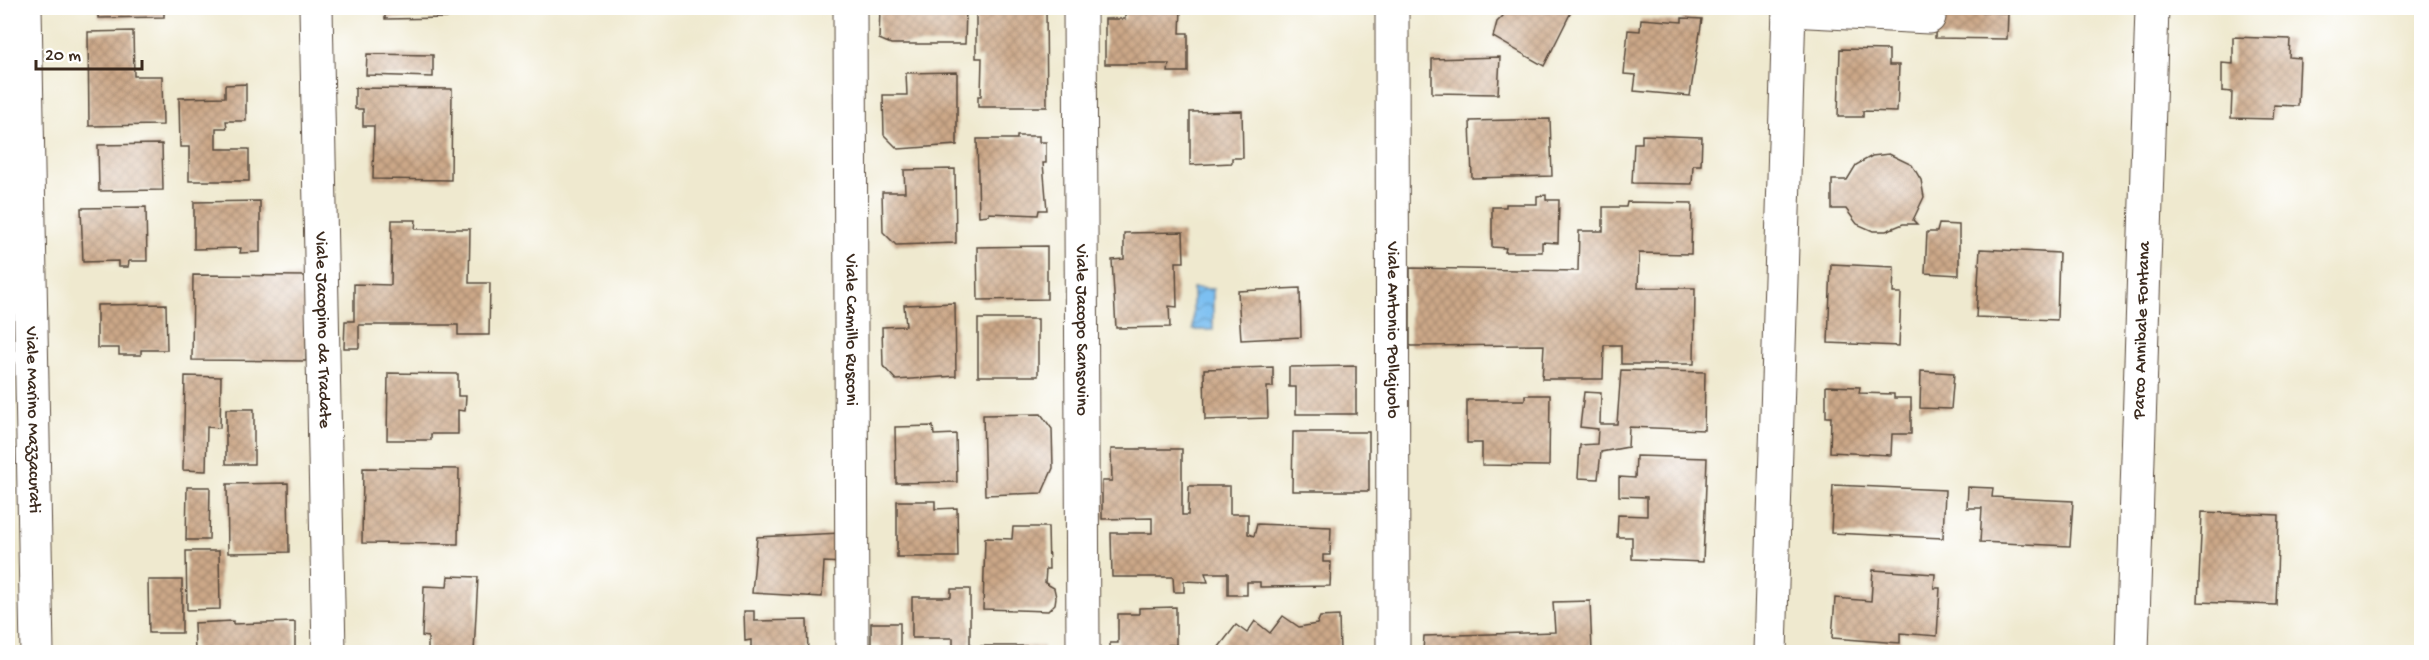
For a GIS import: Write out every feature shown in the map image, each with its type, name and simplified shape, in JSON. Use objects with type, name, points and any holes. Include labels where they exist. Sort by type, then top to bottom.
[{"type":"street","name":"Viale Marino Mazzacurati","points":[[25,8],[37,652]]},
{"type":"street","name":"Viale Jacopino da Tradate","points":[[316,8],[329,652]]},
{"type":"street","name":"Viale Camillo Rusconi","points":[[850,8],[852,652]]},
{"type":"street","name":"Viale Jacopo Sansovino","points":[[1080,8],[1083,652]]},
{"type":"street","name":"Viale Antonio Pollajuolo","points":[[1392,8],[1393,652]]},
{"type":"street","name":"Parco Annibale Fontana","points":[[2132,652],[2152,8]]},
{"type":"street","points":[[1770,652],[1789,9],[1929,17]]},
{"type":"water","points":[[1193,288],[1213,289],[1213,330],[1193,330]]},
{"type":"building","points":[[98,8],[164,8],[164,17],[98,18]]},
{"type":"building","points":[[385,8],[447,8],[447,18],[385,19]]},
{"type":"building","points":[[880,8],[966,8],[965,44],[891,44],[879,39]]},
{"type":"building","points":[[976,8],[1046,9],[1047,107],[978,107],[978,96],[981,96],[982,58],[976,58]]},
{"type":"building","points":[[1125,8],[1181,8],[1180,33],[1188,33],[1188,72],[1168,72],[1169,64],[1105,64],[1105,19],[1125,19]]},
{"type":"building","points":[[1503,8],[1573,8],[1544,66],[1493,37],[1497,22],[1503,16]]},
{"type":"building","points":[[1936,8],[1970,8],[1970,11],[2008,13],[2007,39],[1935,38]]},
{"type":"building","points":[[1682,18],[1702,19],[1690,96],[1634,91],[1636,75],[1624,74],[1628,30],[1640,31],[1641,19],[1682,22]]},
{"type":"building","points":[[133,31],[134,76],[162,76],[163,125],[89,126],[88,32]]},
{"type":"building","points":[[2233,37],[2290,39],[2289,57],[2300,58],[2298,106],[2274,105],[2273,119],[2231,118],[2232,92],[2222,91],[2222,63],[2233,64]]},
{"type":"building","points":[[1840,49],[1889,50],[1889,65],[1899,65],[1897,112],[1863,111],[1863,117],[1838,117]]},
{"type":"building","points":[[367,54],[433,55],[433,77],[366,75]]},
{"type":"building","points":[[1500,57],[1498,94],[1432,93],[1432,59]]},
{"type":"building","points":[[957,72],[957,145],[898,149],[884,135],[883,95],[907,95],[906,73]]},
{"type":"building","points":[[246,84],[246,121],[226,121],[227,128],[216,128],[216,149],[249,149],[249,181],[189,181],[189,147],[180,147],[179,98],[225,97],[225,85]]},
{"type":"building","points":[[355,88],[452,89],[451,180],[373,179],[374,126],[363,126],[363,109],[355,109]]},
{"type":"building","points":[[1242,111],[1243,158],[1232,158],[1232,163],[1190,165],[1190,112]]},
{"type":"building","points":[[1550,119],[1552,176],[1472,178],[1470,121]]},
{"type":"building","points":[[1642,135],[1702,137],[1701,165],[1693,165],[1692,184],[1632,183],[1634,143],[1642,143]]},
{"type":"building","points":[[1017,136],[1039,136],[1039,142],[1046,142],[1046,163],[1043,163],[1047,210],[1039,210],[1038,215],[989,213],[989,215],[979,216],[977,139],[1017,139]]},
{"type":"building","points":[[162,144],[163,190],[99,191],[98,145]]},
{"type":"building","points":[[1889,154],[1912,165],[1921,180],[1924,197],[1913,220],[1917,224],[1903,224],[1886,231],[1873,231],[1857,224],[1846,209],[1832,209],[1832,180],[1847,180],[1856,165],[1872,156]]},
{"type":"building","points":[[955,169],[956,243],[896,245],[883,232],[882,192],[905,192],[904,170]]},
{"type":"building","points":[[1546,195],[1546,200],[1559,200],[1558,243],[1542,242],[1542,252],[1505,252],[1506,248],[1492,247],[1492,207],[1506,207],[1506,204],[1537,204],[1537,196]]},
{"type":"building","points":[[260,201],[260,252],[240,253],[241,248],[194,249],[194,202]]},
{"type":"building","points":[[1627,202],[1692,203],[1691,254],[1639,253],[1638,288],[1695,288],[1694,364],[1621,364],[1621,345],[1604,345],[1603,379],[1542,379],[1544,345],[1410,346],[1410,268],[1578,271],[1579,231],[1603,231],[1603,207],[1626,207]]},
{"type":"building","points":[[146,207],[147,261],[129,261],[128,267],[118,267],[118,261],[83,262],[81,208]]},
{"type":"building","points":[[392,220],[416,220],[415,229],[470,229],[469,283],[490,283],[489,335],[458,335],[458,325],[359,325],[359,348],[344,348],[345,321],[354,321],[354,284],[391,285]]},
{"type":"building","points":[[1939,224],[1959,225],[1959,275],[1925,273],[1927,232],[1937,232]]},
{"type":"building","points":[[1183,232],[1184,262],[1176,262],[1177,307],[1169,306],[1170,327],[1116,328],[1112,260],[1124,259],[1124,233]]},
{"type":"building","points":[[1047,246],[1047,299],[978,300],[977,247]]},
{"type":"building","points":[[1980,249],[2059,253],[2057,320],[1976,317]]},
{"type":"building","points":[[1831,264],[1894,267],[1893,293],[1901,293],[1899,346],[1828,343]]},
{"type":"building","points":[[193,275],[308,276],[306,361],[192,360]]},
{"type":"building","points":[[1300,288],[1301,337],[1241,340],[1238,291]]},
{"type":"building","points":[[955,303],[956,376],[896,380],[883,366],[882,327],[906,326],[904,305]]},
{"type":"building","points":[[166,304],[167,350],[141,350],[141,355],[119,355],[119,348],[97,348],[97,305]]},
{"type":"building","points":[[978,319],[1038,319],[1038,376],[978,376]]},
{"type":"building","points":[[1356,366],[1356,414],[1296,414],[1296,387],[1289,387],[1289,367]]},
{"type":"building","points":[[1273,367],[1273,387],[1267,387],[1268,418],[1205,420],[1204,369]]},
{"type":"building","points":[[1621,370],[1705,372],[1704,430],[1629,427],[1628,447],[1601,452],[1598,479],[1578,478],[1580,445],[1597,444],[1598,429],[1580,427],[1584,392],[1601,393],[1600,424],[1617,424]]},
{"type":"building","points":[[1921,371],[1954,373],[1951,409],[1920,408]]},
{"type":"building","points":[[388,373],[458,374],[458,396],[466,396],[465,411],[458,410],[458,434],[431,434],[431,440],[387,440]]},
{"type":"building","points":[[185,376],[221,377],[220,428],[207,427],[206,471],[183,470]]},
{"type":"building","points":[[1826,386],[1860,387],[1859,393],[1894,394],[1894,398],[1911,398],[1911,434],[1892,434],[1891,455],[1830,452],[1831,417],[1826,417]]},
{"type":"building","points":[[1525,395],[1550,395],[1549,466],[1482,465],[1482,443],[1467,443],[1467,400],[1525,400]]},
{"type":"building","points":[[226,409],[254,409],[254,464],[226,464]]},
{"type":"building","points":[[1041,414],[1052,429],[1053,468],[1042,493],[985,495],[983,415]]},
{"type":"building","points":[[933,426],[934,435],[956,434],[957,482],[896,483],[895,427]]},
{"type":"building","points":[[1293,432],[1369,432],[1369,491],[1292,491]]},
{"type":"building","points":[[1111,449],[1182,449],[1182,515],[1188,515],[1189,486],[1230,486],[1230,514],[1248,514],[1248,534],[1254,536],[1257,524],[1331,527],[1330,555],[1323,555],[1323,562],[1331,562],[1330,586],[1260,587],[1260,582],[1247,582],[1247,595],[1228,595],[1228,573],[1205,573],[1208,582],[1184,581],[1184,592],[1174,592],[1173,577],[1112,577],[1111,533],[1152,533],[1152,518],[1102,519],[1102,481],[1112,481]]},
{"type":"building","points":[[1636,456],[1707,458],[1703,562],[1632,559],[1632,537],[1617,537],[1618,515],[1647,516],[1647,497],[1619,496],[1619,477],[1635,478]]},
{"type":"building","points":[[363,468],[459,469],[458,544],[362,543]]},
{"type":"building","points":[[288,483],[289,552],[228,553],[227,484]]},
{"type":"building","points":[[1833,485],[1945,490],[1943,538],[1831,533]]},
{"type":"building","points":[[187,487],[210,487],[209,540],[186,540]]},
{"type":"building","points":[[1968,487],[1993,488],[1992,497],[2073,501],[2070,546],[1980,542],[1982,508],[1967,508]]},
{"type":"building","points":[[897,501],[935,501],[935,509],[957,508],[958,557],[897,557]]},
{"type":"building","points":[[2202,512],[2279,515],[2276,605],[2198,602]]},
{"type":"building","points":[[1013,527],[1048,527],[1049,569],[1046,569],[1045,583],[1054,588],[1056,597],[1055,604],[1048,611],[983,609],[985,538],[1012,539]]},
{"type":"building","points":[[841,533],[845,563],[824,562],[822,597],[752,593],[757,537]]},
{"type":"building","points":[[186,551],[219,551],[220,609],[187,610]]},
{"type":"building","points":[[1873,570],[1935,574],[1934,588],[1940,588],[1937,636],[1900,633],[1900,643],[1832,638],[1835,598],[1871,601]]},
{"type":"building","points":[[448,576],[478,577],[474,652],[428,650],[428,637],[422,636],[424,586],[447,587]]},
{"type":"building","points":[[148,580],[182,580],[182,633],[149,633]]},
{"type":"building","points":[[951,589],[970,589],[970,652],[953,652],[953,638],[912,638],[912,597],[951,597]]},
{"type":"building","points":[[1590,601],[1592,652],[1423,652],[1424,636],[1555,632],[1553,602]]},
{"type":"building","points":[[1176,607],[1176,645],[1168,645],[1168,652],[1110,652],[1110,643],[1118,643],[1118,614],[1139,614],[1139,608]]},
{"type":"building","points":[[744,611],[754,611],[754,621],[807,620],[808,652],[751,652],[751,640],[745,641]]},
{"type":"building","points":[[1283,616],[1299,627],[1317,624],[1320,617],[1339,616],[1340,652],[1215,652],[1236,625],[1247,633],[1255,621],[1270,633]]},
{"type":"building","points":[[233,621],[233,624],[295,622],[295,652],[195,652],[194,623]]},
{"type":"building","points":[[871,623],[900,623],[900,652],[880,652],[880,645],[871,644]]},
{"type":"building","points":[[981,646],[1043,646],[1043,652],[981,652]]}]
